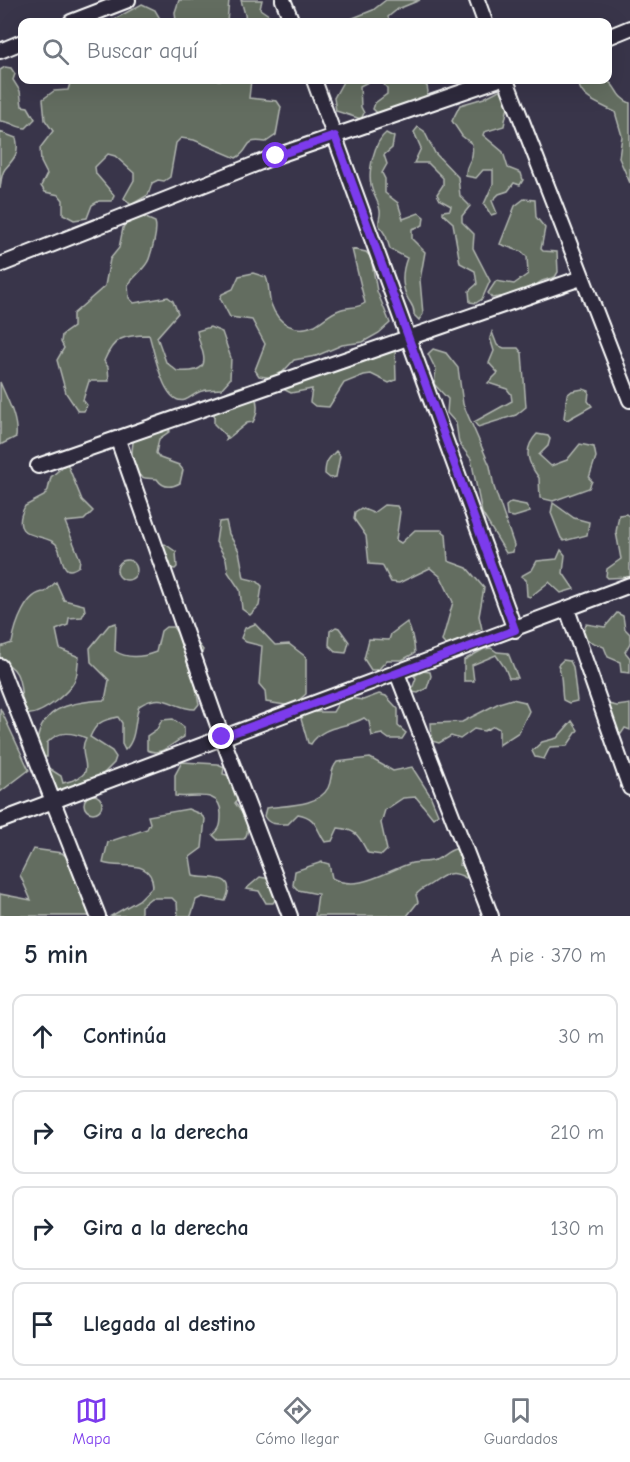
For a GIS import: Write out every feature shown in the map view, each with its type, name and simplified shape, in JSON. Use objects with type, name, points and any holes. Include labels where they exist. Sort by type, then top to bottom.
[{"type":"street","points":[[81,18],[128,0]]},
{"type":"street","points":[[284,0],[291,18]]},
{"type":"street","points":[[477,0],[484,18]]},
{"type":"street","points":[[612,35],[630,28]]},
{"type":"street","points":[[0,51],[18,44]]},
{"type":"street","points":[[316,84],[411,338],[515,630]]},
{"type":"street","points":[[0,265],[276,156],[485,84]]},
{"type":"street","points":[[508,84],[581,279],[630,400]]},
{"type":"street","points":[[38,466],[581,279]]},
{"type":"street","points":[[118,440],[222,737],[290,916]]},
{"type":"street","points":[[0,821],[630,585]]},
{"type":"street","points":[[567,609],[630,788]]},
{"type":"street","points":[[0,666],[98,916]]},
{"type":"street","points":[[397,673],[491,916]]},
{"type":"green space","points":[[179,0],[229,0],[227,18],[176,18]]},
{"type":"green space","points":[[241,0],[262,0],[260,9],[273,18],[246,18]]},
{"type":"green space","points":[[386,0],[420,0],[398,9],[388,18],[353,18],[373,10]]},
{"type":"green space","points":[[142,4],[155,10],[160,18],[116,18]]},
{"type":"green space","points":[[5,67],[11,68],[15,74],[13,80],[20,91],[22,106],[28,107],[35,119],[26,128],[0,121],[0,70]]},
{"type":"green space","points":[[70,84],[251,84],[249,98],[277,101],[281,107],[276,135],[266,142],[250,143],[236,158],[194,140],[181,138],[176,143],[170,177],[164,181],[158,180],[152,183],[148,195],[131,205],[124,198],[134,180],[134,173],[115,156],[108,154],[95,167],[96,174],[114,195],[112,201],[99,201],[92,205],[87,218],[74,220],[63,214],[63,200],[59,195],[45,192],[41,186],[47,174],[41,162],[40,148],[53,131],[45,120],[43,99],[54,91],[68,90]]},
{"type":"green space","points":[[342,84],[364,84],[360,86],[361,107],[364,113],[361,119],[336,111],[334,98]]},
{"type":"green space","points":[[384,84],[424,84],[427,86],[428,92],[417,116],[387,117],[373,109],[375,103],[387,94],[387,88]]},
{"type":"green space","points":[[579,84],[611,84],[621,97],[630,103],[630,183],[619,158],[622,136],[615,112],[586,96]]},
{"type":"green space","points":[[505,89],[509,101],[504,126],[484,132],[483,135],[503,152],[508,168],[521,173],[523,180],[520,185],[514,183],[508,191],[499,194],[492,201],[497,213],[491,215],[484,204],[493,184],[493,170],[483,170],[476,178],[466,176],[473,150],[472,144],[462,136],[452,121],[460,105],[484,98]]},
{"type":"green space","points":[[418,127],[424,131],[435,153],[458,177],[460,196],[470,206],[462,216],[462,222],[474,234],[473,248],[490,281],[482,299],[476,303],[470,302],[469,291],[477,284],[475,271],[460,263],[453,223],[443,214],[443,211],[450,210],[451,206],[440,200],[437,194],[443,185],[443,178],[428,163],[414,163],[421,148],[414,132]]},
{"type":"green space","points":[[0,132],[16,138],[17,152],[3,173],[0,189]]},
{"type":"green space","points":[[386,133],[394,137],[392,148],[384,155],[387,164],[382,173],[385,179],[385,193],[398,203],[403,219],[419,213],[424,217],[423,225],[412,229],[412,239],[425,252],[420,280],[423,314],[419,320],[414,315],[403,282],[407,258],[390,249],[379,225],[379,207],[371,185],[370,172],[373,157],[378,143]]},
{"type":"green space","points":[[524,199],[535,200],[536,217],[545,228],[541,249],[557,252],[558,272],[555,277],[542,281],[522,294],[492,298],[488,293],[496,281],[514,284],[528,274],[527,257],[522,252],[500,244],[515,206]]},
{"type":"green space","points":[[139,215],[155,222],[155,235],[147,262],[128,285],[129,298],[134,303],[168,297],[173,301],[178,313],[157,337],[166,362],[177,371],[190,371],[203,365],[203,354],[197,331],[210,327],[222,332],[231,358],[230,379],[221,389],[204,390],[185,400],[177,400],[165,386],[149,335],[126,337],[116,342],[104,361],[108,367],[109,381],[89,381],[83,400],[87,405],[84,411],[78,411],[66,393],[57,360],[64,348],[61,342],[62,335],[73,327],[73,314],[105,286],[110,259],[119,248],[123,228],[127,221]]},
{"type":"green space","points":[[352,249],[366,252],[371,257],[377,291],[390,323],[379,333],[363,342],[342,345],[316,356],[294,360],[279,376],[273,378],[259,376],[255,370],[265,344],[252,320],[230,317],[220,298],[222,294],[233,289],[239,276],[253,273],[266,277],[271,304],[278,317],[294,328],[308,328],[336,311],[365,303]]},
{"type":"green space","points":[[492,332],[497,345],[504,348],[518,348],[522,353],[526,407],[516,415],[478,427],[474,422],[512,401],[507,389],[488,383],[498,373],[489,363],[494,351],[490,338]]},
{"type":"green space","points":[[395,345],[396,380],[389,383],[371,374],[344,383],[329,407],[315,406],[310,402],[312,389],[291,393],[285,390],[285,385]]},
{"type":"green space","points":[[433,349],[446,353],[458,368],[463,404],[490,466],[494,487],[514,545],[513,552],[506,553],[482,513],[471,459],[459,443],[456,423],[447,413],[448,399],[434,384],[436,370],[428,354]]},
{"type":"green space","points":[[0,382],[11,409],[16,437],[0,445]]},
{"type":"green space","points":[[243,386],[250,386],[254,395],[257,404],[255,417],[253,422],[247,423],[226,440],[227,437],[214,424],[216,402],[222,394]]},
{"type":"green space","points":[[583,389],[589,391],[588,401],[592,406],[567,420],[564,418],[567,395],[572,391]]},
{"type":"green space","points":[[166,426],[170,431],[159,439],[156,453],[160,458],[179,465],[183,470],[180,483],[173,486],[165,486],[157,479],[144,478],[135,470],[132,459],[134,436]]},
{"type":"green space","points":[[537,434],[548,436],[550,439],[548,446],[539,455],[551,466],[567,460],[580,444],[594,447],[596,457],[589,478],[592,481],[589,488],[553,501],[540,498],[539,478],[528,456],[529,446]]},
{"type":"green space","points":[[336,451],[340,456],[336,477],[330,478],[325,474],[326,466]]},
{"type":"green space","points":[[67,463],[82,500],[93,511],[84,520],[65,522],[80,559],[79,566],[69,570],[63,564],[56,544],[51,540],[24,531],[21,525],[25,506],[44,496],[51,477]]},
{"type":"green space","points":[[511,502],[526,505],[530,512],[514,517],[507,516],[506,506]]},
{"type":"green space","points":[[553,503],[574,518],[589,522],[587,535],[564,541],[551,513]]},
{"type":"green space","points":[[384,505],[397,506],[400,512],[396,540],[401,543],[415,530],[441,530],[446,534],[448,561],[467,568],[484,588],[479,616],[482,629],[469,635],[454,649],[448,648],[442,641],[453,602],[441,577],[430,568],[399,583],[391,582],[382,565],[369,564],[366,536],[354,519],[355,512],[361,508],[373,513]]},
{"type":"green space","points":[[626,514],[630,517],[630,577],[608,578],[607,569],[621,559],[616,532],[619,515]]},
{"type":"green space","points":[[226,521],[229,534],[239,551],[244,578],[257,581],[262,586],[259,606],[250,615],[242,609],[240,590],[228,572],[226,559],[216,542],[219,522]]},
{"type":"green space","points":[[165,544],[176,552],[177,567],[175,569],[168,568],[162,545]]},
{"type":"green space","points":[[561,550],[565,555],[563,573],[574,589],[561,593],[549,582],[530,597],[527,596],[526,580],[521,576],[532,570],[537,561],[557,559]]},
{"type":"green space","points":[[127,560],[134,563],[137,570],[134,577],[127,580],[120,577],[117,570],[120,563]]},
{"type":"green space","points":[[56,582],[64,600],[84,605],[85,611],[82,617],[69,618],[68,625],[56,630],[60,649],[79,657],[77,675],[69,689],[55,702],[33,714],[27,714],[18,676],[9,665],[0,661],[0,647],[12,643],[22,611],[32,597],[45,592]]},
{"type":"green space","points":[[617,613],[623,616],[625,629],[630,634],[630,643],[625,652],[630,658],[630,673],[621,672],[620,662],[608,657],[604,647],[581,638],[586,624],[605,627]]},
{"type":"green space","points":[[407,622],[415,653],[402,660],[387,660],[378,670],[371,670],[364,659],[369,639],[389,640],[391,634]]},
{"type":"green space","points":[[116,623],[115,651],[120,654],[140,656],[156,652],[161,631],[166,627],[173,627],[185,643],[198,648],[199,645],[203,650],[194,677],[199,704],[195,709],[155,700],[139,706],[132,740],[125,750],[122,744],[122,723],[118,717],[100,723],[90,737],[112,751],[116,757],[114,763],[99,778],[86,781],[49,798],[42,795],[45,774],[50,769],[61,776],[63,783],[83,775],[86,770],[83,746],[86,738],[76,734],[60,734],[47,743],[47,757],[40,757],[36,752],[42,725],[49,716],[68,705],[105,700],[109,680],[91,662],[90,648],[109,625]]},
{"type":"green space","points":[[255,624],[275,645],[289,644],[306,657],[306,694],[292,706],[266,702],[265,691],[259,684],[262,646],[246,642],[241,638],[245,628]]},
{"type":"green space","points":[[336,627],[349,642],[346,653],[336,652],[329,645],[330,631]]},
{"type":"green space","points":[[491,648],[497,652],[508,653],[518,678],[509,678],[496,655],[472,665],[474,681],[464,681],[464,660],[484,649]]},
{"type":"green space","points":[[563,660],[570,661],[573,667],[577,701],[569,703],[563,700],[558,665]]},
{"type":"green space","points":[[423,671],[430,672],[431,676],[427,688],[418,693],[411,692],[416,678],[414,676]]},
{"type":"green space","points":[[379,694],[386,696],[398,709],[398,726],[406,733],[402,739],[389,739],[382,734],[372,736],[369,722],[364,718],[328,730],[311,744],[308,743],[301,719],[307,712],[333,712],[342,697],[363,700]]},
{"type":"green space","points":[[512,699],[525,702],[529,711],[519,732],[499,745],[499,729],[494,726],[484,731],[474,729],[460,739],[451,736],[439,743],[432,741],[431,723],[462,722]]},
{"type":"green space","points":[[604,703],[617,706],[630,704],[630,730],[625,728],[621,734],[614,733]]},
{"type":"green space","points":[[0,708],[29,770],[0,792]]},
{"type":"green space","points":[[173,719],[184,727],[184,737],[162,751],[147,750],[147,736],[157,729],[162,720]]},
{"type":"green space","points":[[572,721],[578,730],[567,746],[550,747],[544,759],[535,757],[532,751],[542,742],[557,738]]},
{"type":"green space","points":[[370,758],[393,771],[412,767],[430,795],[438,814],[433,818],[416,797],[403,798],[385,810],[381,823],[387,850],[382,855],[368,853],[358,836],[345,829],[338,828],[332,841],[325,842],[309,818],[298,814],[288,824],[281,824],[271,823],[264,816],[266,808],[300,804],[317,799],[328,788],[333,768],[337,762]]},
{"type":"green space","points":[[182,762],[218,764],[224,767],[223,774],[244,780],[249,785],[235,803],[247,825],[247,835],[244,839],[218,840],[213,835],[219,828],[221,820],[220,806],[216,800],[204,796],[175,796],[175,775]]},
{"type":"green space","points":[[93,795],[99,798],[102,804],[99,810],[93,813],[87,810],[84,804],[87,798]]},
{"type":"green space","points":[[188,809],[205,819],[202,848],[190,857],[193,876],[225,881],[228,885],[228,892],[225,901],[202,897],[196,900],[191,916],[178,916],[177,903],[172,898],[151,898],[141,906],[141,916],[111,916],[139,900],[153,886],[147,871],[141,868],[103,863],[108,842],[147,829],[150,823],[148,816]]},
{"type":"green space","points":[[33,849],[62,853],[83,871],[89,916],[0,916],[0,894],[31,900],[20,875]]},
{"type":"green space","points":[[455,849],[461,852],[459,865],[466,866],[469,872],[466,878],[456,874],[447,874],[419,891],[416,895],[418,902],[407,916],[315,916],[318,894],[298,890],[293,885],[295,871],[322,862],[329,864],[332,878],[352,883],[372,879],[412,863],[432,861]]},
{"type":"green space","points":[[260,877],[270,879],[277,897],[273,903],[266,903],[259,891],[246,889]]},
{"type":"route","points":[[222,737],[515,630],[411,338],[335,136],[276,156]]}]
